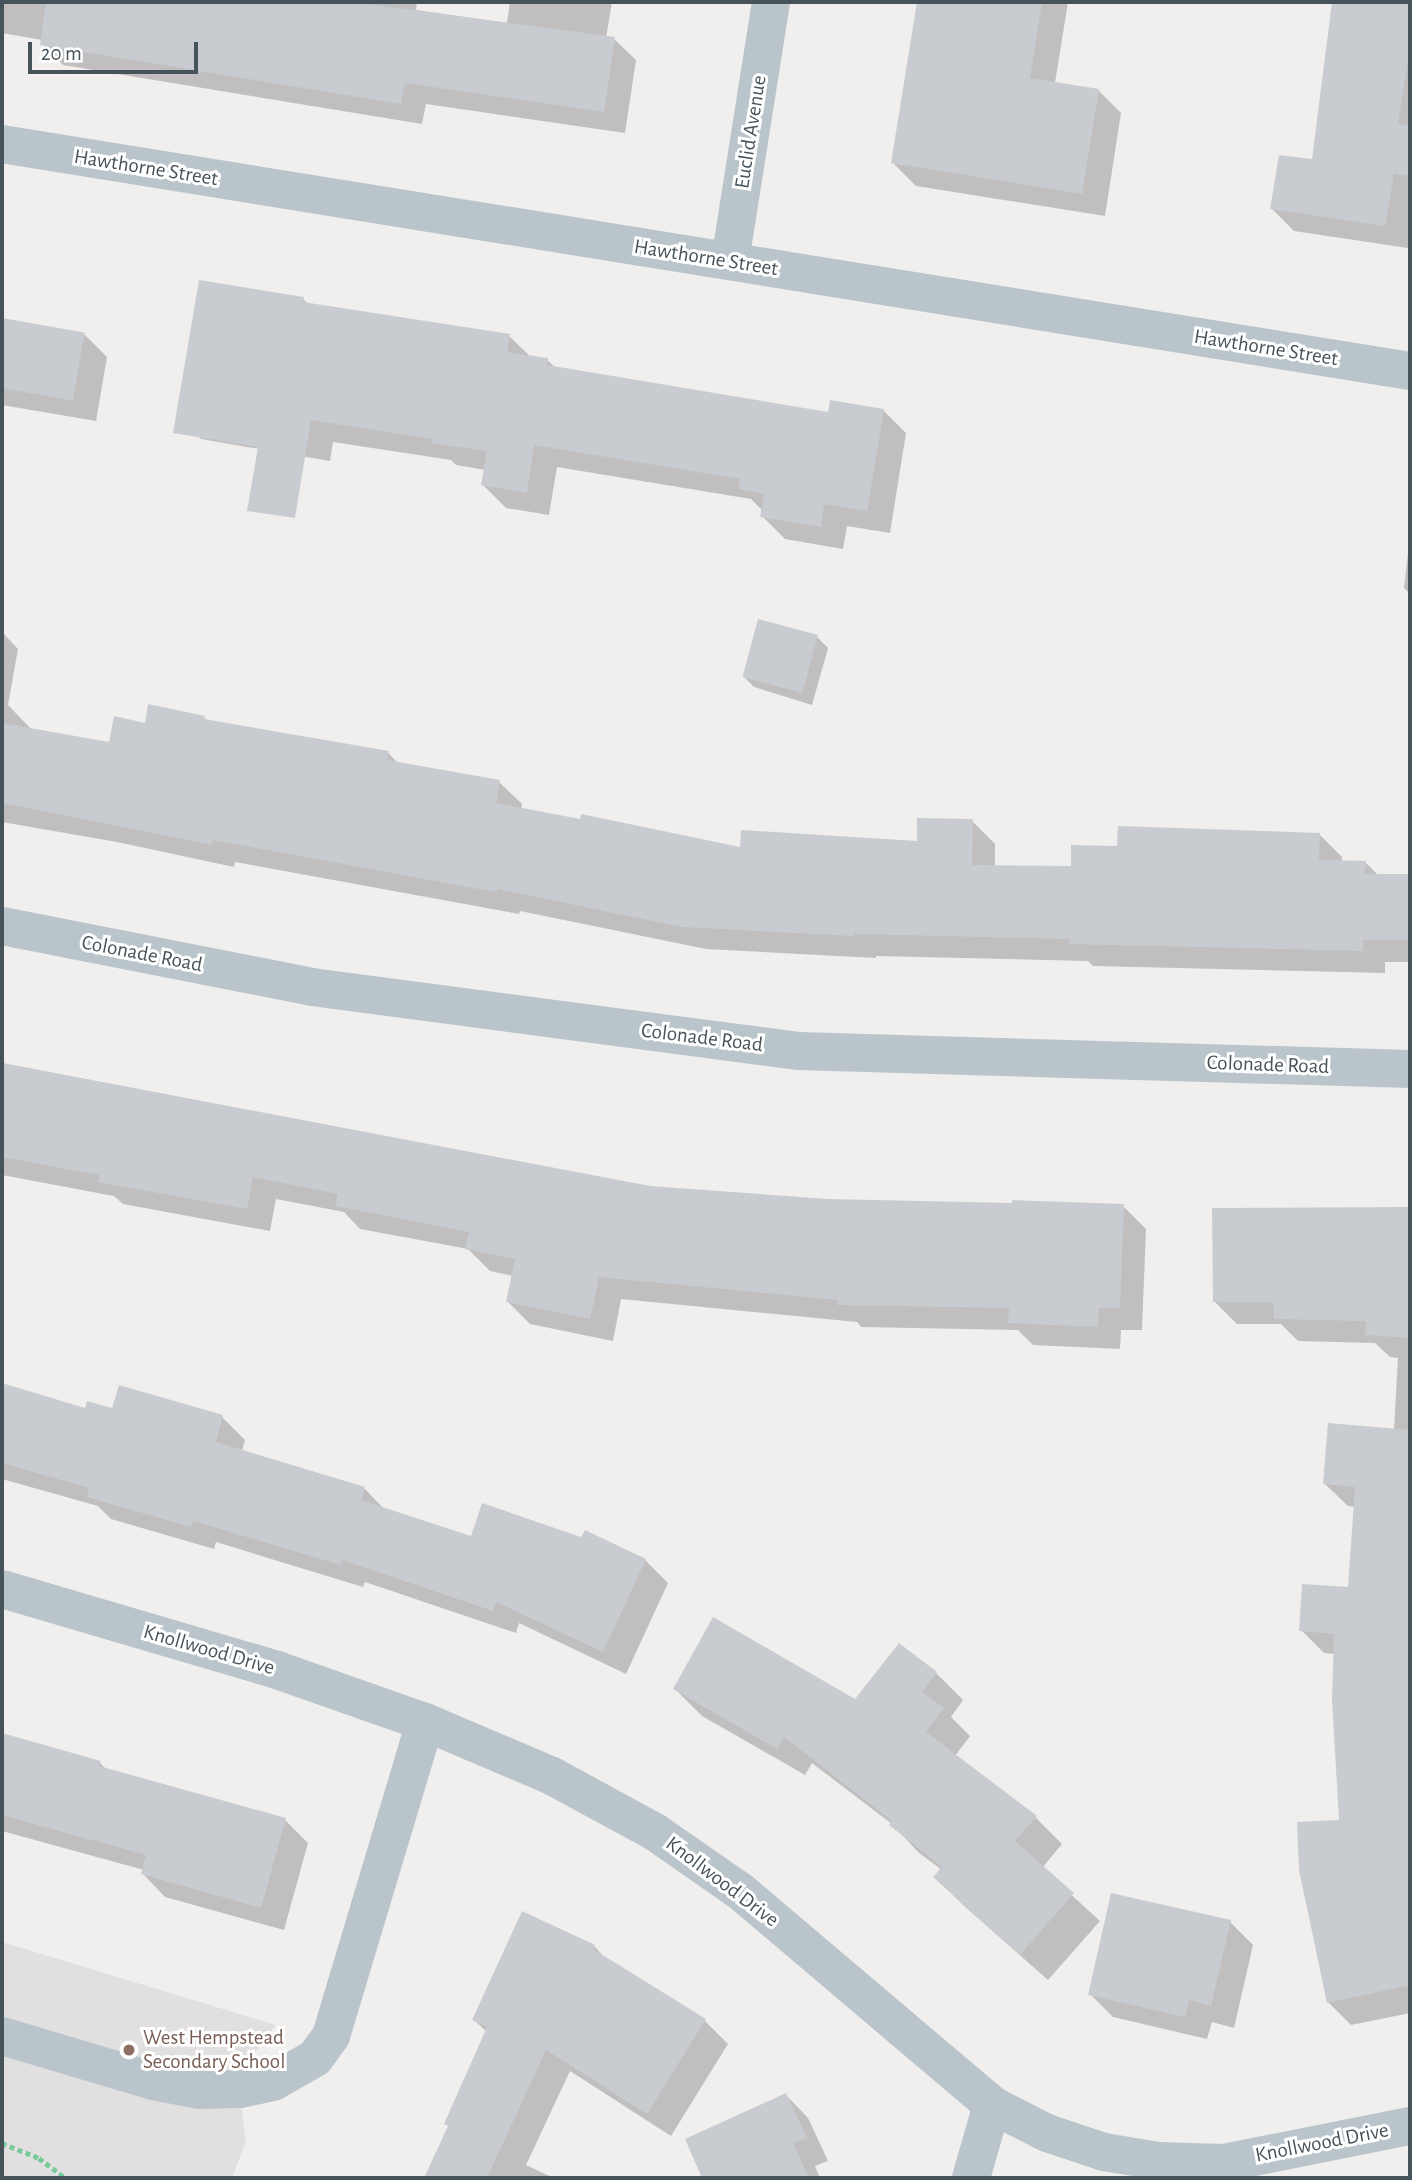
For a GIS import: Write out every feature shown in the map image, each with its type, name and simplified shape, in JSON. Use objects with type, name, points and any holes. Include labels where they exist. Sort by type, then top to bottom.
[{"type":"street","name":"Euclid Avenue","points":[[730,261],[771,2]]},
{"type":"street","name":"Hawthorne Street","points":[[2,144],[1410,371]]},
{"type":"street","name":"Colonade Road","points":[[2,926],[312,987],[798,1051],[1410,1069]]},
{"type":"street","name":"Knollwood Drive","points":[[2,1589],[277,1670],[425,1723],[552,1776],[655,1832],[740,1891],[992,2105],[1047,2133],[1104,2152],[1158,2161],[1224,2163],[1410,2126]]},
{"type":"street","points":[[2,2036],[153,2081],[200,2090],[240,2089],[273,2082],[316,2058],[331,2036],[425,1723]]},
{"type":"street","points":[[971,2178],[992,2105]]},
{"type":"path","points":[[2,2143],[39,2158],[65,2178]]},
{"type":"shaded area","name":"West Hempstead Secondary School","points":[[2,1942],[276,2025],[237,2075],[246,2141],[232,2178],[2,2178]]},
{"type":"building","points":[[46,2],[352,2],[615,37],[604,112],[405,83],[401,104],[40,45]]},
{"type":"building","points":[[917,2],[1042,2],[1030,78],[1099,89],[1082,194],[891,163]]},
{"type":"building","points":[[1332,2],[1410,2],[1410,48],[1398,124],[1410,126],[1410,176],[1394,174],[1385,226],[1270,209],[1279,155],[1312,159]]},
{"type":"building","points":[[199,280],[304,297],[303,302],[510,334],[507,352],[548,358],[547,365],[828,412],[830,400],[884,409],[867,511],[824,504],[821,527],[760,517],[764,494],[738,489],[740,479],[534,445],[527,493],[481,485],[487,451],[431,443],[432,439],[311,420],[295,518],[247,511],[258,447],[173,433]]},
{"type":"building","points":[[2,318],[85,333],[73,401],[2,388]]},
{"type":"building","points":[[758,619],[818,635],[802,693],[742,677]]},
{"type":"building","points":[[148,704],[205,716],[204,719],[389,751],[387,760],[500,780],[496,803],[580,819],[581,814],[740,847],[741,830],[917,841],[917,818],[973,819],[972,865],[1071,866],[1071,845],[1117,846],[1118,826],[1320,833],[1319,860],[1366,861],[1365,874],[1410,874],[1410,940],[1363,940],[1363,951],[1069,944],[1069,939],[854,936],[682,927],[497,889],[497,892],[473,888],[213,840],[212,845],[2,803],[2,723],[109,742],[114,716],[145,723]]},
{"type":"building","points":[[2,1063],[650,1186],[828,1199],[1012,1203],[1012,1200],[1124,1204],[1120,1308],[1099,1308],[1098,1327],[1008,1323],[1009,1308],[837,1305],[837,1300],[599,1277],[590,1319],[506,1302],[515,1259],[465,1249],[469,1232],[335,1206],[338,1194],[253,1177],[247,1209],[98,1182],[99,1175],[2,1157]]},
{"type":"building","points":[[1410,1207],[1410,1338],[1365,1335],[1366,1321],[1274,1319],[1273,1302],[1213,1302],[1212,1208]]},
{"type":"building","points":[[2,1383],[85,1408],[87,1401],[112,1408],[119,1385],[223,1415],[216,1442],[365,1487],[361,1500],[471,1536],[482,1503],[581,1537],[585,1530],[646,1559],[603,1652],[496,1602],[493,1611],[342,1560],[341,1565],[193,1521],[191,1527],[87,1497],[89,1488],[2,1463]]},
{"type":"building","points":[[1328,1423],[1410,1430],[1410,1985],[1327,2003],[1299,1870],[1297,1822],[1339,1820],[1332,1700],[1334,1634],[1299,1631],[1302,1584],[1348,1587],[1355,1487],[1323,1484]]},
{"type":"building","points":[[713,1617],[855,1699],[899,1643],[937,1672],[922,1692],[944,1708],[926,1732],[1037,1816],[1015,1841],[1074,1893],[1020,1955],[933,1877],[942,1867],[889,1825],[892,1821],[784,1737],[777,1749],[673,1689]]},
{"type":"building","points":[[2,1733],[101,1761],[99,1766],[286,1818],[261,1908],[141,1874],[146,1855],[2,1815]]},
{"type":"building","points":[[1111,1893],[1231,1920],[1211,2006],[1189,2000],[1185,2017],[1088,1995]]},
{"type":"building","points":[[522,1911],[595,1945],[593,1949],[706,2019],[647,2114],[546,2050],[487,2178],[424,2178],[448,2126],[444,2124],[487,2027],[472,2020]]},
{"type":"building","points":[[786,2093],[807,2138],[793,2143],[809,2178],[702,2178],[685,2139]]},
{"type":"place","name":"West Hempstead Secondary School","points":[[129,2050]]}]
